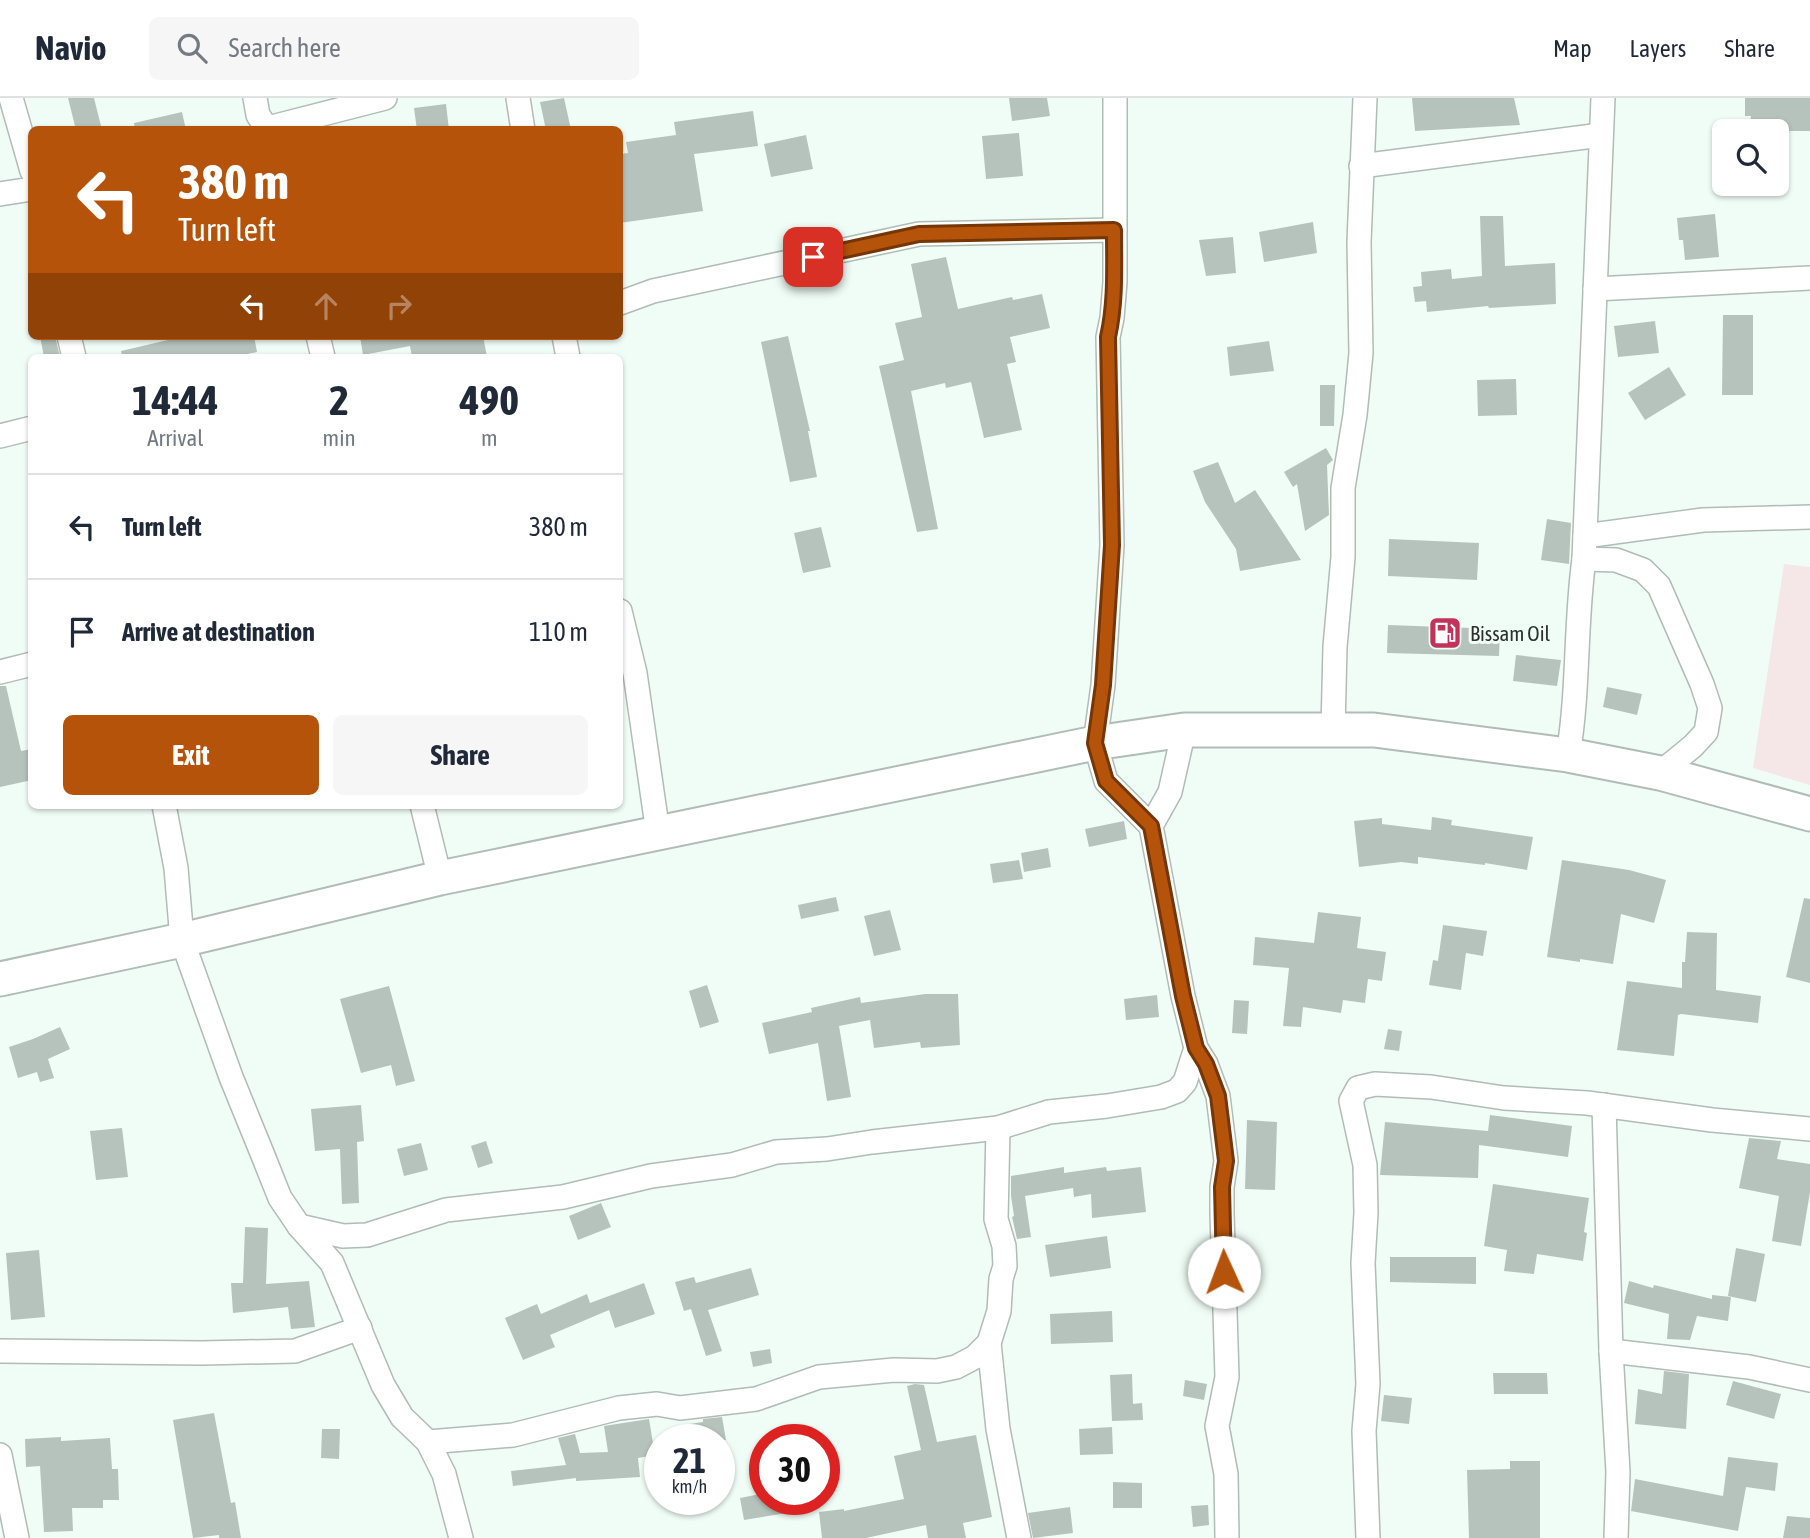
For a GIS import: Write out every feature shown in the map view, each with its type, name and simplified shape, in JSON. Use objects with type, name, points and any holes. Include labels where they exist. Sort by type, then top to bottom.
[{"type":"main road","points":[[0,979],[182,940],[440,878],[1095,743],[1184,730],[1374,730],[1568,755],[1660,773],[1810,814]]},
{"type":"street","points":[[11,98],[28,157]]},
{"type":"street","points":[[255,98],[258,115],[266,126]]},
{"type":"street","points":[[279,126],[385,98]]},
{"type":"street","points":[[518,98],[522,126]]},
{"type":"street","points":[[1115,98],[1115,282],[1108,337],[1112,545],[1103,685],[1095,743],[1106,781],[1151,826],[1183,996],[1196,1048],[1206,1064],[1218,1096],[1226,1161],[1222,1187],[1227,1377],[1217,1426],[1226,1474],[1227,1538]]},
{"type":"street","points":[[1333,729],[1335,647],[1343,557],[1343,488],[1355,415],[1361,353],[1361,166],[1365,98]]},
{"type":"street","points":[[1568,755],[1573,724],[1584,547],[1603,98]]},
{"type":"street","points":[[1361,166],[1601,135]]},
{"type":"street","points":[[0,194],[28,189]]},
{"type":"street","points":[[623,302],[653,291],[919,234],[1114,230]]},
{"type":"street","points":[[1595,289],[1810,278]]},
{"type":"street","points":[[0,436],[28,429]]},
{"type":"street","points":[[1584,547],[1703,520],[1810,517]]},
{"type":"street","points":[[1584,547],[1643,570],[1659,586],[1702,684],[1710,708],[1706,732],[1660,773]]},
{"type":"street","points":[[623,623],[635,673],[658,833]]},
{"type":"street","points":[[0,672],[28,665]]},
{"type":"street","points":[[1151,826],[1170,792],[1184,730]]},
{"type":"street","points":[[165,809],[176,868],[182,940],[231,1076],[280,1198],[299,1226],[332,1263],[383,1385],[402,1417],[428,1442],[444,1474],[461,1538]]},
{"type":"street","points":[[423,809],[440,878]]},
{"type":"street","points":[[299,1226],[343,1236],[367,1236],[446,1210],[563,1197],[651,1177],[732,1165],[776,1152],[827,1149],[998,1129],[1049,1112],[1161,1097],[1177,1091],[1185,1082],[1196,1048]]},
{"type":"street","points":[[1368,1538],[1364,1431],[1368,1384],[1363,1263],[1365,1165],[1352,1101],[1358,1088],[1376,1084],[1430,1087],[1504,1098],[1604,1105],[1712,1120],[1810,1129]]},
{"type":"street","points":[[1604,1105],[1611,1351],[1618,1472],[1616,1538]]},
{"type":"street","points":[[998,1129],[996,1219],[1005,1266],[1001,1279],[999,1311],[989,1343],[998,1429],[1019,1538]]},
{"type":"street","points":[[0,1352],[295,1351],[360,1328]]},
{"type":"street","points":[[428,1442],[513,1435],[619,1408],[657,1405],[680,1408],[756,1399],[819,1377],[894,1370],[937,1371],[956,1367],[975,1357],[989,1343]]},
{"type":"street","points":[[1611,1351],[1749,1367],[1810,1380]]},
{"type":"street","points":[[0,1455],[17,1538]]},
{"type":"shaded area","points":[[1784,564],[1810,567],[1810,785],[1753,768]]},
{"type":"building","points":[[68,98],[94,98],[101,126],[75,126]]},
{"type":"building","points":[[564,98],[570,126],[545,126],[540,102]]},
{"type":"building","points":[[1009,98],[1047,98],[1050,116],[1012,121]]},
{"type":"building","points":[[1412,98],[1514,98],[1520,125],[1415,131]]},
{"type":"building","points":[[1745,98],[1810,98],[1810,131],[1789,131],[1789,119],[1751,119],[1751,116],[1745,116]]},
{"type":"building","points":[[446,104],[449,126],[416,126],[414,108]]},
{"type":"building","points":[[753,111],[758,146],[694,154],[703,211],[623,223],[623,154],[628,153],[626,142],[676,135],[674,122]]},
{"type":"building","points":[[182,112],[185,126],[134,126],[134,123]]},
{"type":"building","points":[[1019,133],[1023,176],[986,179],[982,136]]},
{"type":"building","points":[[806,135],[813,169],[771,177],[764,144]]},
{"type":"building","points":[[1715,214],[1719,257],[1685,260],[1683,240],[1679,240],[1677,218]]},
{"type":"building","points":[[1480,216],[1503,216],[1505,266],[1555,263],[1556,304],[1488,306],[1427,312],[1426,301],[1415,302],[1413,287],[1422,286],[1421,272],[1451,269],[1452,279],[1482,276]]},
{"type":"building","points":[[1313,222],[1317,253],[1264,262],[1259,232]]},
{"type":"building","points":[[1233,237],[1236,273],[1206,276],[1199,240]]},
{"type":"building","points":[[946,257],[958,309],[1012,297],[1013,300],[1042,294],[1050,328],[1010,337],[1016,362],[1007,364],[1022,430],[984,438],[971,382],[946,388],[945,383],[911,391],[938,529],[917,532],[879,366],[904,360],[895,323],[922,317],[911,264]]},
{"type":"building","points":[[1723,315],[1753,315],[1753,395],[1722,395]]},
{"type":"building","points":[[1655,321],[1659,353],[1618,357],[1614,326]]},
{"type":"building","points":[[788,336],[810,431],[817,477],[790,482],[761,342]]},
{"type":"building","points":[[41,340],[56,340],[59,354],[43,354]]},
{"type":"building","points":[[168,340],[255,340],[257,352],[122,354],[121,351]]},
{"type":"building","points":[[361,340],[484,340],[486,354],[411,354],[410,346],[363,354]]},
{"type":"building","points":[[1269,341],[1274,371],[1230,376],[1227,347]]},
{"type":"building","points":[[1669,367],[1686,395],[1645,420],[1628,393]]},
{"type":"building","points":[[1516,379],[1517,415],[1478,416],[1477,380]]},
{"type":"building","points":[[1320,385],[1335,385],[1334,426],[1320,426]]},
{"type":"building","points":[[1326,448],[1333,460],[1327,465],[1329,515],[1305,531],[1297,484],[1293,487],[1284,472]]},
{"type":"building","points":[[1218,462],[1235,503],[1255,490],[1301,560],[1240,571],[1236,549],[1205,502],[1193,471]]},
{"type":"building","points":[[1547,519],[1571,523],[1569,564],[1541,560]]},
{"type":"building","points":[[821,527],[831,567],[803,573],[794,533]]},
{"type":"building","points":[[1389,539],[1479,543],[1477,580],[1388,576]]},
{"type":"building","points":[[1388,625],[1500,629],[1499,656],[1387,653]]},
{"type":"building","points":[[1516,655],[1561,660],[1557,686],[1513,681]]},
{"type":"building","points":[[0,686],[6,686],[21,751],[28,750],[28,781],[0,787]]},
{"type":"building","points":[[1607,687],[1642,694],[1637,715],[1603,707]]},
{"type":"building","points":[[1432,817],[1452,820],[1451,825],[1533,837],[1527,870],[1418,857],[1418,864],[1401,862],[1359,867],[1354,821],[1382,818],[1382,824],[1431,830]]},
{"type":"building","points":[[1124,821],[1127,839],[1089,847],[1085,829]]},
{"type":"building","points":[[1048,848],[1051,867],[1024,872],[1021,853]]},
{"type":"building","points":[[1019,860],[1023,879],[993,883],[990,864]]},
{"type":"building","points":[[1562,860],[1629,870],[1666,880],[1654,923],[1621,914],[1613,964],[1547,957]]},
{"type":"building","points":[[836,897],[839,911],[801,919],[798,905]]},
{"type":"building","points":[[1804,898],[1810,899],[1810,983],[1786,977]]},
{"type":"building","points":[[890,910],[901,950],[874,956],[864,916]]},
{"type":"building","points":[[1318,912],[1361,917],[1357,948],[1386,952],[1382,981],[1368,979],[1365,1003],[1343,1000],[1341,1013],[1303,1007],[1301,1027],[1283,1026],[1289,968],[1253,965],[1255,937],[1314,943]]},
{"type":"building","points":[[1443,925],[1487,931],[1483,956],[1466,953],[1461,990],[1429,985],[1433,960],[1438,961]]},
{"type":"building","points":[[1687,932],[1717,933],[1716,990],[1761,996],[1758,1023],[1681,1014],[1678,1015],[1674,1056],[1617,1050],[1627,981],[1682,988],[1682,962],[1685,962]]},
{"type":"building","points":[[707,985],[719,1022],[700,1028],[689,991]]},
{"type":"building","points":[[389,986],[415,1081],[396,1086],[391,1065],[361,1073],[340,999]]},
{"type":"building","points":[[925,994],[958,994],[960,1045],[921,1048],[920,1042],[874,1048],[870,1020],[839,1026],[851,1097],[827,1101],[818,1043],[769,1054],[762,1023],[812,1012],[811,1008],[860,997],[861,1003]]},
{"type":"building","points":[[1157,995],[1159,1017],[1126,1020],[1124,999]]},
{"type":"building","points":[[1234,1000],[1249,1001],[1247,1034],[1232,1033]]},
{"type":"building","points":[[60,1027],[70,1049],[48,1059],[54,1078],[40,1082],[37,1072],[18,1078],[9,1047]]},
{"type":"building","points":[[1388,1029],[1402,1031],[1399,1051],[1384,1049]]},
{"type":"building","points":[[361,1105],[364,1141],[357,1142],[359,1203],[342,1204],[340,1149],[315,1151],[311,1109]]},
{"type":"building","points":[[1490,1115],[1572,1126],[1568,1157],[1479,1145],[1478,1178],[1380,1175],[1385,1122],[1488,1131]]},
{"type":"building","points":[[1247,1120],[1277,1122],[1275,1190],[1245,1189]]},
{"type":"building","points":[[122,1128],[128,1177],[96,1180],[90,1131]]},
{"type":"building","points":[[1749,1138],[1781,1141],[1777,1159],[1810,1164],[1810,1192],[1801,1246],[1772,1241],[1779,1196],[1739,1188]]},
{"type":"building","points":[[486,1141],[493,1163],[478,1168],[471,1146]]},
{"type":"building","points":[[421,1143],[428,1170],[404,1176],[397,1149]]},
{"type":"building","points":[[1064,1167],[1064,1173],[1106,1167],[1107,1171],[1141,1167],[1146,1212],[1092,1218],[1091,1194],[1074,1197],[1073,1188],[1025,1196],[1031,1237],[1017,1239],[1012,1217],[1011,1176]]},
{"type":"building","points":[[1493,1184],[1589,1198],[1583,1261],[1537,1254],[1534,1274],[1504,1271],[1507,1250],[1484,1246]]},
{"type":"building","points":[[601,1203],[611,1227],[578,1240],[569,1216]]},
{"type":"building","points":[[245,1227],[268,1228],[266,1284],[309,1281],[315,1327],[291,1329],[288,1307],[233,1313],[231,1283],[243,1283]]},
{"type":"building","points":[[1107,1236],[1111,1268],[1050,1277],[1045,1245]]},
{"type":"building","points":[[1736,1248],[1765,1254],[1756,1302],[1728,1296]]},
{"type":"building","points":[[39,1250],[45,1317],[11,1320],[6,1253]]},
{"type":"building","points":[[1390,1257],[1476,1257],[1476,1284],[1390,1282]]},
{"type":"building","points":[[751,1268],[759,1295],[708,1310],[722,1351],[706,1356],[691,1309],[684,1311],[675,1282],[694,1277],[696,1283]]},
{"type":"building","points":[[1629,1281],[1712,1299],[1712,1295],[1731,1297],[1728,1321],[1697,1316],[1690,1340],[1667,1339],[1669,1314],[1624,1303]]},
{"type":"building","points":[[644,1283],[655,1314],[615,1328],[609,1310],[550,1335],[555,1347],[523,1360],[505,1318],[537,1304],[541,1314],[587,1294],[590,1303]]},
{"type":"building","points":[[1112,1311],[1113,1342],[1051,1344],[1050,1314]]},
{"type":"building","points":[[770,1349],[772,1363],[753,1367],[750,1352]]},
{"type":"building","points":[[1664,1371],[1689,1374],[1686,1429],[1635,1424],[1638,1389],[1662,1394]]},
{"type":"building","points":[[1493,1373],[1547,1373],[1548,1394],[1494,1394]]},
{"type":"building","points":[[1132,1374],[1133,1404],[1142,1403],[1143,1420],[1112,1421],[1110,1375]]},
{"type":"building","points":[[1185,1380],[1207,1384],[1204,1400],[1183,1396]]},
{"type":"building","points":[[1733,1381],[1781,1394],[1774,1419],[1726,1405]]},
{"type":"building","points":[[924,1385],[937,1442],[976,1435],[992,1517],[963,1523],[966,1538],[928,1538],[926,1525],[866,1538],[822,1538],[819,1515],[840,1515],[840,1509],[844,1511],[904,1499],[894,1456],[921,1450],[907,1386]]},
{"type":"building","points":[[1384,1395],[1412,1398],[1409,1424],[1381,1421]]},
{"type":"building","points":[[214,1413],[231,1503],[235,1502],[241,1538],[219,1538],[219,1535],[193,1538],[173,1420]]},
{"type":"building","points":[[722,1417],[723,1424],[690,1424],[703,1422],[703,1419]]},
{"type":"building","points":[[649,1419],[650,1424],[644,1424],[644,1457],[638,1458],[640,1477],[576,1481],[576,1478],[513,1486],[511,1471],[566,1465],[558,1438],[575,1434],[580,1453],[608,1452],[604,1426]]},
{"type":"building","points":[[1112,1427],[1113,1454],[1080,1455],[1079,1429]]},
{"type":"building","points":[[322,1429],[340,1429],[339,1459],[321,1458]]},
{"type":"building","points":[[61,1437],[61,1441],[110,1438],[112,1469],[118,1469],[119,1500],[103,1500],[103,1508],[72,1508],[73,1531],[44,1532],[40,1466],[26,1467],[25,1439]]},
{"type":"building","points":[[1728,1457],[1778,1463],[1775,1491],[1746,1487],[1738,1531],[1631,1511],[1635,1479],[1723,1496]]},
{"type":"building","points":[[1510,1461],[1540,1461],[1540,1538],[1469,1538],[1467,1470],[1510,1469]]},
{"type":"building","points":[[1113,1482],[1142,1483],[1142,1508],[1113,1508]]},
{"type":"building","points":[[749,1496],[749,1515],[774,1515],[744,1520],[740,1498]]},
{"type":"building","points":[[1208,1505],[1209,1525],[1193,1527],[1191,1506]]},
{"type":"building","points":[[1070,1507],[1073,1533],[1033,1538],[1028,1513]]},
{"type":"building","points":[[1787,1516],[1810,1518],[1810,1538],[1783,1538]]},
{"type":"place","name":"Bissam Oil","points":[[1445,633]]},
{"type":"route","points":[[813,257],[919,234],[1114,230],[1115,282],[1108,337],[1112,545],[1103,685],[1095,743],[1106,781],[1151,826],[1183,996],[1196,1048],[1206,1064],[1218,1096],[1226,1161],[1222,1187],[1224,1272]]}]
